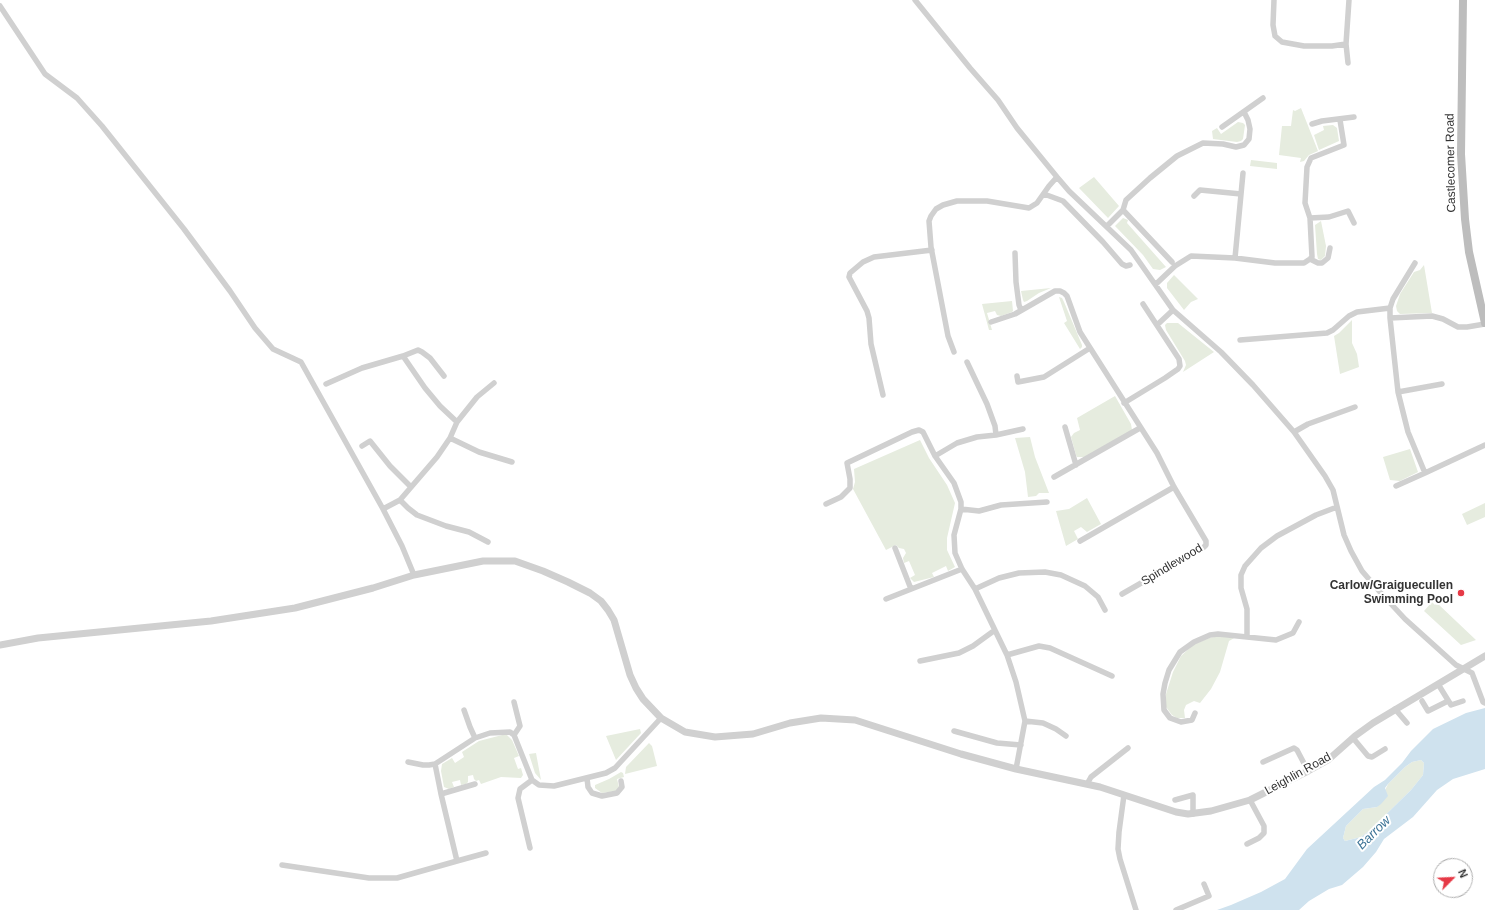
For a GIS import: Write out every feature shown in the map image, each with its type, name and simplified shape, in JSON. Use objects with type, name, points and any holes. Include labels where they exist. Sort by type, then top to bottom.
[{"type":"main road","name":"Castlecomer Road","points":[[1463,0],[1462,154],[1465,219],[1471,258],[1485,323]]},
{"type":"street","points":[[915,0],[998,100],[1017,128],[1069,191],[1131,250],[1173,310],[1221,352],[1253,385],[1294,432],[1333,490],[1344,535],[1350,551],[1362,571],[1405,619],[1456,664],[1472,673],[1484,703]]},
{"type":"street","points":[[1274,0],[1273,25],[1276,36],[1282,42],[1304,46],[1332,46],[1346,44]]},
{"type":"street","points":[[1348,63],[1346,44],[1349,0]]},
{"type":"street","points":[[0,6],[45,74],[77,98],[102,126],[193,242],[230,291],[255,328],[273,349],[301,362],[402,546],[414,575]]},
{"type":"street","points":[[1222,127],[1263,98]]},
{"type":"street","points":[[1107,226],[1124,210],[1126,200],[1177,156],[1203,143],[1223,144],[1236,147],[1244,145],[1248,139],[1250,129],[1244,112]]},
{"type":"street","points":[[1312,124],[1322,121],[1340,120],[1354,117]]},
{"type":"street","points":[[1156,284],[1175,266],[1191,256],[1235,258],[1274,263],[1304,263],[1310,259],[1312,256],[1310,218],[1305,203],[1307,167],[1311,158],[1344,145],[1340,120]]},
{"type":"street","points":[[1235,258],[1243,173]]},
{"type":"street","points":[[954,352],[948,336],[932,250],[929,221],[936,209],[943,205],[958,201],[976,200],[1029,208],[1037,203],[1057,177]]},
{"type":"street","points":[[1194,196],[1200,190],[1241,194]]},
{"type":"street","points":[[1044,194],[1063,201],[1104,242],[1122,264],[1126,266],[1130,265]]},
{"type":"street","points":[[1124,210],[1172,262]]},
{"type":"street","points":[[1310,218],[1329,217],[1348,211],[1354,223]]},
{"type":"street","points":[[1310,259],[1318,263],[1322,263],[1328,258],[1330,248]]},
{"type":"street","points":[[883,395],[871,344],[869,318],[867,311],[849,277],[850,273],[862,262],[874,257],[932,250]]},
{"type":"street","points":[[1015,253],[1016,282],[1021,310]]},
{"type":"street","points":[[1415,263],[1401,284],[1390,308],[1390,318],[1398,392],[1408,432],[1425,473]]},
{"type":"street","name":"Spindlewood","points":[[991,322],[1015,314],[1055,291],[1060,291],[1067,296],[1080,332],[1140,428],[1157,452],[1174,487],[1206,541],[1204,548],[1122,594]]},
{"type":"street","points":[[1124,403],[1165,378],[1180,366],[1179,359],[1143,304]]},
{"type":"street","points":[[1240,340],[1327,333],[1333,330],[1349,316],[1357,312],[1390,308]]},
{"type":"street","points":[[1157,325],[1173,310]]},
{"type":"street","points":[[1390,318],[1432,316],[1458,327],[1467,327],[1485,323]]},
{"type":"street","points":[[1017,376],[1018,382],[1044,377],[1090,348]]},
{"type":"street","points":[[326,384],[362,368],[418,350],[430,358],[444,376]]},
{"type":"street","points":[[403,356],[425,388],[440,406],[458,422]]},
{"type":"street","points":[[967,362],[986,404],[996,435]]},
{"type":"street","points":[[382,509],[400,500],[437,457],[450,438],[458,422],[476,397],[494,384]]},
{"type":"street","points":[[1398,392],[1442,384]]},
{"type":"street","points":[[1294,432],[1308,424],[1355,407]]},
{"type":"street","points":[[1065,427],[1076,465]]},
{"type":"street","points":[[1054,477],[1140,428]]},
{"type":"street","points":[[935,456],[957,443],[977,437],[996,435],[1022,429]]},
{"type":"street","points":[[826,504],[842,497],[850,488],[847,463],[912,432],[918,430],[923,432],[935,456],[954,483],[961,502],[961,509],[954,535],[955,553],[962,569],[976,589],[1007,655],[1016,682],[1025,721],[1016,769]]},
{"type":"street","points":[[450,438],[479,452],[512,462]]},
{"type":"street","points":[[362,446],[370,441],[390,466],[411,487]]},
{"type":"street","points":[[1396,486],[1485,445]]},
{"type":"street","points":[[1080,541],[1174,487]]},
{"type":"street","points":[[400,500],[417,515],[446,526],[468,532],[488,542]]},
{"type":"street","points":[[961,509],[979,511],[1002,505],[1047,502]]},
{"type":"street","points":[[1247,637],[1247,609],[1241,588],[1241,575],[1244,566],[1261,548],[1277,536],[1316,515],[1337,507]]},
{"type":"street","points":[[895,548],[911,589]]},
{"type":"street","name":"Leighlin Road","points":[[0,645],[38,638],[211,622],[287,609],[373,588],[414,575],[483,562],[515,561],[543,571],[590,593],[601,601],[608,610],[618,632],[630,675],[636,688],[651,710],[661,718],[685,732],[715,738],[753,734],[790,724],[821,718],[855,720],[953,752],[1016,769],[1087,784],[1176,812],[1193,814],[1211,812],[1250,800],[1308,772],[1328,760],[1373,723],[1485,656]]},
{"type":"street","points":[[886,599],[962,569]]},
{"type":"street","points":[[976,589],[999,578],[1019,573],[1045,572],[1061,575],[1085,586],[1098,597],[1104,610]]},
{"type":"street","points":[[1195,713],[1192,720],[1180,722],[1170,718],[1164,710],[1163,694],[1165,682],[1169,670],[1180,652],[1187,646],[1210,636],[1228,634],[1276,640],[1293,633],[1299,622]]},
{"type":"street","points":[[920,661],[959,653],[973,646],[995,630]]},
{"type":"street","points":[[1007,655],[1039,646],[1050,648],[1112,676]]},
{"type":"street","points":[[1438,684],[1451,705],[1463,701]]},
{"type":"street","points":[[1422,701],[1428,711],[1448,701]]},
{"type":"street","points":[[514,702],[520,726],[514,734]]},
{"type":"street","points":[[1396,709],[1407,723]]},
{"type":"street","points":[[464,710],[475,738]]},
{"type":"street","points":[[408,762],[429,766],[435,764],[475,738],[490,733],[504,731],[514,734],[532,780],[539,786],[554,786],[606,773],[614,768],[661,718]]},
{"type":"street","points":[[1025,721],[1043,723],[1066,736]]},
{"type":"street","points":[[954,731],[997,743],[1021,745]]},
{"type":"street","points":[[1354,738],[1368,756],[1372,757],[1385,749]]},
{"type":"street","points":[[1087,784],[1091,777],[1128,748]]},
{"type":"street","points":[[1263,762],[1294,748],[1297,750],[1308,772]]},
{"type":"street","points":[[435,764],[457,861]]},
{"type":"street","points":[[587,778],[588,787],[592,793],[602,796],[617,793],[622,787],[621,781]]},
{"type":"street","points":[[530,848],[518,798],[520,789],[532,780]]},
{"type":"street","points":[[441,794],[475,784]]},
{"type":"street","points":[[1124,795],[1118,849],[1136,910]]},
{"type":"street","points":[[1174,800],[1193,795],[1193,814]]},
{"type":"street","points":[[1247,844],[1259,838],[1264,833],[1264,826],[1250,800]]},
{"type":"street","points":[[282,865],[369,878],[397,878],[486,853]]},
{"type":"street","points":[[1176,910],[1209,896],[1204,884]]},
{"type":"shaded area","points":[[1301,108],[1318,151],[1309,155],[1304,161],[1300,162],[1301,158],[1279,155],[1282,126],[1291,126],[1293,110],[1295,111]]},
{"type":"shaded area","points":[[1238,122],[1245,125],[1243,139],[1241,141],[1237,142],[1213,139],[1212,131],[1217,128],[1221,134]]},
{"type":"shaded area","points":[[1333,125],[1337,128],[1339,141],[1319,150],[1314,135],[1324,130],[1323,126]]},
{"type":"shaded area","points":[[1251,160],[1277,163],[1277,169],[1250,166]]},
{"type":"shaded area","points":[[1094,177],[1119,206],[1108,218],[1079,188]]},
{"type":"shaded area","points":[[1123,218],[1128,220],[1127,223],[1166,267],[1160,270],[1153,269],[1143,255],[1115,226]]},
{"type":"shaded area","points":[[1321,221],[1326,246],[1325,256],[1321,260],[1318,259],[1317,254],[1315,225]]},
{"type":"shaded area","points":[[1424,265],[1432,313],[1400,314],[1397,311],[1396,306],[1400,294],[1414,272],[1420,270]]},
{"type":"shaded area","points":[[1174,275],[1198,299],[1191,302],[1184,310],[1167,288],[1167,283]]},
{"type":"shaded area","points":[[1051,288],[1039,293],[1027,301],[1024,302],[1023,300],[1021,291]]},
{"type":"shaded area","points":[[1059,297],[1062,298],[1064,302],[1082,345],[1080,349],[1064,323],[1067,321]]},
{"type":"shaded area","points":[[1012,301],[1012,312],[1001,316],[997,315],[995,311],[987,313],[992,330],[989,330],[982,304]]},
{"type":"shaded area","points":[[1352,320],[1352,343],[1357,354],[1359,367],[1340,374],[1334,336]]},
{"type":"shaded area","points":[[1167,323],[1178,323],[1214,352],[1183,372],[1186,365],[1185,361],[1166,330],[1165,325]]},
{"type":"shaded area","points":[[1115,396],[1131,424],[1132,430],[1085,457],[1077,457],[1071,437],[1074,433],[1080,430],[1077,418]]},
{"type":"shaded area","points":[[1030,437],[1035,457],[1049,493],[1039,493],[1036,496],[1028,497],[1025,472],[1015,438]]},
{"type":"shaded area","points":[[920,440],[929,458],[947,485],[955,503],[947,538],[947,550],[955,567],[948,571],[946,566],[932,573],[934,577],[914,582],[910,578],[915,575],[909,561],[904,563],[903,558],[906,553],[904,549],[899,548],[896,545],[886,550],[853,489],[855,482],[854,469]]},
{"type":"shaded area","points":[[1410,449],[1418,472],[1400,481],[1390,480],[1383,457]]},
{"type":"shaded area","points":[[1087,498],[1101,524],[1087,532],[1081,527],[1074,531],[1078,539],[1066,546],[1056,511],[1069,509]]},
{"type":"shaded area","points":[[1485,503],[1485,517],[1467,525],[1462,514]]},
{"type":"shaded area","points":[[1432,602],[1435,605],[1437,603],[1476,640],[1461,645],[1424,611]]},
{"type":"shaded area","points":[[1220,636],[1236,637],[1229,641],[1220,672],[1211,689],[1200,703],[1194,701],[1186,705],[1184,710],[1185,718],[1177,718],[1172,715],[1166,707],[1166,694],[1173,672],[1181,656],[1193,645],[1209,638]]},
{"type":"shaded area","points":[[640,729],[641,733],[616,760],[606,736]]},
{"type":"shaded area","points":[[506,734],[512,740],[519,756],[514,758],[518,769],[521,768],[523,775],[521,778],[501,777],[481,784],[479,780],[476,781],[474,779],[473,775],[468,776],[468,782],[466,784],[461,785],[460,780],[452,782],[454,787],[449,789],[444,787],[441,771],[442,764],[452,758],[455,763],[464,757],[462,752],[479,741]]},
{"type":"shaded area","points":[[649,743],[652,746],[657,766],[625,774],[626,767]]},
{"type":"shaded area","points":[[536,753],[541,780],[535,773],[529,754]]},
{"type":"shaded area","points":[[1421,760],[1424,763],[1423,775],[1411,790],[1369,831],[1361,837],[1345,841],[1343,838],[1346,826],[1363,809],[1377,807],[1388,784],[1405,767],[1412,762]]},
{"type":"shaded area","points":[[621,772],[623,773],[624,777],[617,779],[619,787],[616,791],[602,793],[595,788],[595,785]]},
{"type":"water","name":"Barrow","points":[[1485,708],[1485,769],[1453,779],[1437,790],[1413,817],[1384,839],[1376,852],[1363,867],[1342,885],[1329,889],[1309,901],[1299,910],[1217,910],[1261,892],[1285,879],[1307,849],[1374,787],[1385,780],[1433,729],[1466,713]],"holes":[[[1421,760],[1424,763],[1423,775],[1411,790],[1369,831],[1361,837],[1345,841],[1343,838],[1346,826],[1363,809],[1377,807],[1381,804],[1388,796],[1385,788],[1405,767],[1412,762]]]},
{"type":"place","name":"Carlow/Graiguecullen Swimming Pool","points":[[1461,593]]}]
